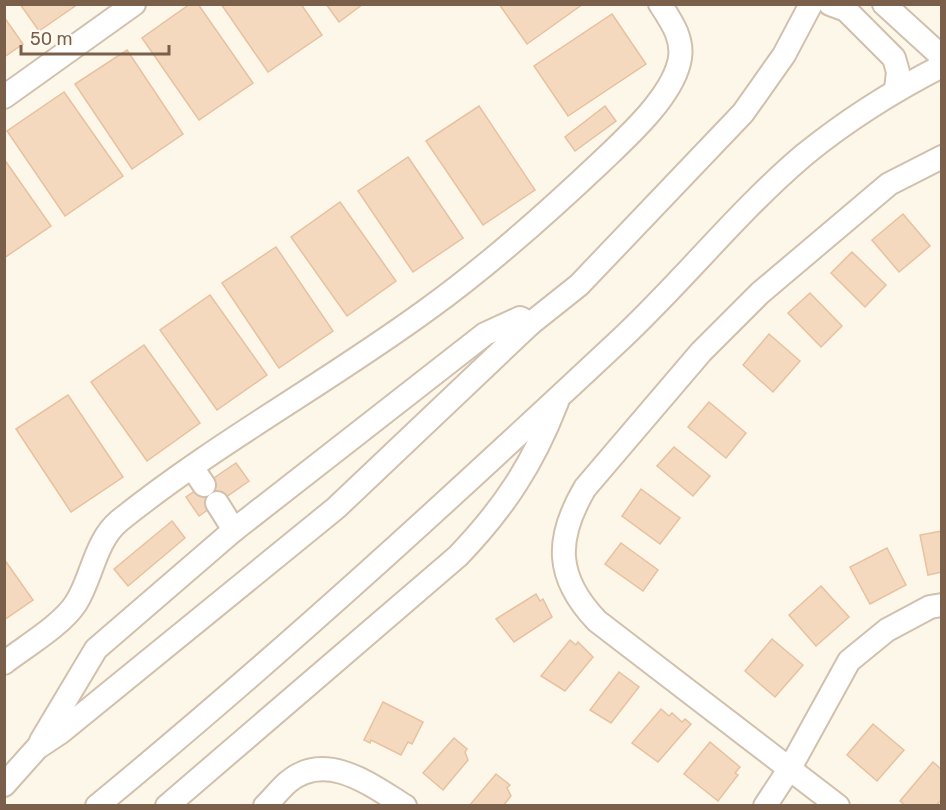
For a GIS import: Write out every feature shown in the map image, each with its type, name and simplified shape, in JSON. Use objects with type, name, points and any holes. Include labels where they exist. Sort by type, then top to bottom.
[{"type":"street","points":[[4,97],[135,4]]},
{"type":"street","points":[[4,663],[74,606],[101,545],[117,523],[204,485],[528,229],[621,142],[655,104],[679,63],[680,45],[674,24],[660,4]]},
{"type":"street","points":[[37,748],[61,732],[336,508],[530,324],[579,285],[742,113],[784,55],[811,5],[823,4]]},
{"type":"street","points":[[830,4],[846,10],[894,58],[898,72],[896,89]]},
{"type":"street","points":[[884,4],[942,57]]},
{"type":"street","points":[[97,806],[175,742],[391,553],[633,328],[804,156],[896,89],[942,66]]},
{"type":"street","points":[[838,806],[597,621],[580,604],[569,582],[563,558],[564,535],[570,513],[585,488],[701,352],[760,293],[889,184],[942,157]]},
{"type":"street","points":[[4,786],[37,748],[96,649],[234,530],[485,334],[520,318],[530,324]]},
{"type":"street","points":[[167,806],[458,556],[491,522],[519,483],[542,441],[559,397]]},
{"type":"street","points":[[204,485],[234,530]]},
{"type":"street","points":[[765,806],[790,768],[849,661],[887,630],[930,607],[942,605]]},
{"type":"street","points":[[265,806],[290,780],[307,772],[325,769],[344,771],[405,806]]},
{"type":"building","points":[[20,4],[78,4],[39,31]]},
{"type":"building","points":[[190,4],[198,4],[253,83],[199,120],[142,38]]},
{"type":"building","points":[[221,4],[301,4],[322,35],[268,72]]},
{"type":"building","points":[[326,4],[363,4],[339,22]]},
{"type":"building","points":[[499,4],[583,4],[527,44]]},
{"type":"building","points":[[612,14],[646,64],[568,116],[534,66]]},
{"type":"building","points":[[4,17],[23,44],[4,57]]},
{"type":"building","points":[[127,50],[183,134],[132,169],[75,84]]},
{"type":"building","points":[[64,92],[123,176],[65,216],[7,131]]},
{"type":"building","points":[[479,106],[535,190],[483,225],[426,141]]},
{"type":"building","points":[[605,106],[616,121],[575,151],[565,137]]},
{"type":"building","points":[[408,157],[463,238],[413,272],[358,191]]},
{"type":"building","points":[[4,159],[51,226],[4,258]]},
{"type":"building","points":[[340,202],[396,281],[347,316],[291,237]]},
{"type":"building","points":[[903,214],[930,246],[899,272],[872,240]]},
{"type":"building","points":[[276,247],[333,331],[279,368],[222,283]]},
{"type":"building","points":[[852,252],[886,285],[865,307],[831,273]]},
{"type":"building","points":[[810,293],[842,326],[821,347],[788,313]]},
{"type":"building","points":[[210,295],[267,375],[217,410],[160,330]]},
{"type":"building","points":[[769,334],[800,361],[773,392],[743,365]]},
{"type":"building","points":[[144,345],[200,423],[147,461],[91,382]]},
{"type":"building","points":[[68,395],[123,477],[71,512],[16,429]]},
{"type":"building","points":[[709,402],[746,433],[726,458],[688,427]]},
{"type":"building","points":[[674,447],[710,476],[693,496],[657,466]]},
{"type":"building","points":[[236,463],[249,481],[199,516],[186,497]]},
{"type":"building","points":[[641,489],[680,518],[660,544],[622,516]]},
{"type":"building","points":[[172,521],[185,538],[128,586],[114,569]]},
{"type":"building","points":[[942,531],[942,572],[928,575],[920,535]]},
{"type":"building","points":[[621,543],[658,570],[643,591],[605,564]]},
{"type":"building","points":[[887,548],[906,585],[870,604],[850,567]]},
{"type":"building","points":[[4,559],[33,600],[4,620]]},
{"type":"building","points":[[821,586],[849,617],[816,646],[789,615]]},
{"type":"building","points":[[536,594],[540,601],[543,599],[552,617],[514,642],[496,619]]},
{"type":"building","points":[[772,639],[803,665],[775,697],[745,671]]},
{"type":"building","points":[[570,640],[576,645],[578,642],[593,657],[565,691],[541,676]]},
{"type":"building","points":[[619,672],[639,687],[611,723],[590,710]]},
{"type":"building","points":[[383,702],[423,722],[412,744],[408,742],[401,755],[371,740],[370,743],[364,740]]},
{"type":"building","points":[[661,709],[669,716],[672,713],[682,722],[685,719],[691,724],[658,762],[632,743]]},
{"type":"building","points":[[873,724],[904,750],[877,781],[847,755]]},
{"type":"building","points":[[454,738],[467,749],[465,752],[468,760],[443,790],[423,773]]},
{"type":"building","points":[[710,742],[740,767],[735,773],[738,775],[718,801],[684,774]]},
{"type":"building","points":[[933,762],[942,770],[942,799],[936,806],[906,806],[900,801]]},
{"type":"building","points":[[496,774],[510,785],[507,788],[511,796],[503,806],[469,806]]}]
